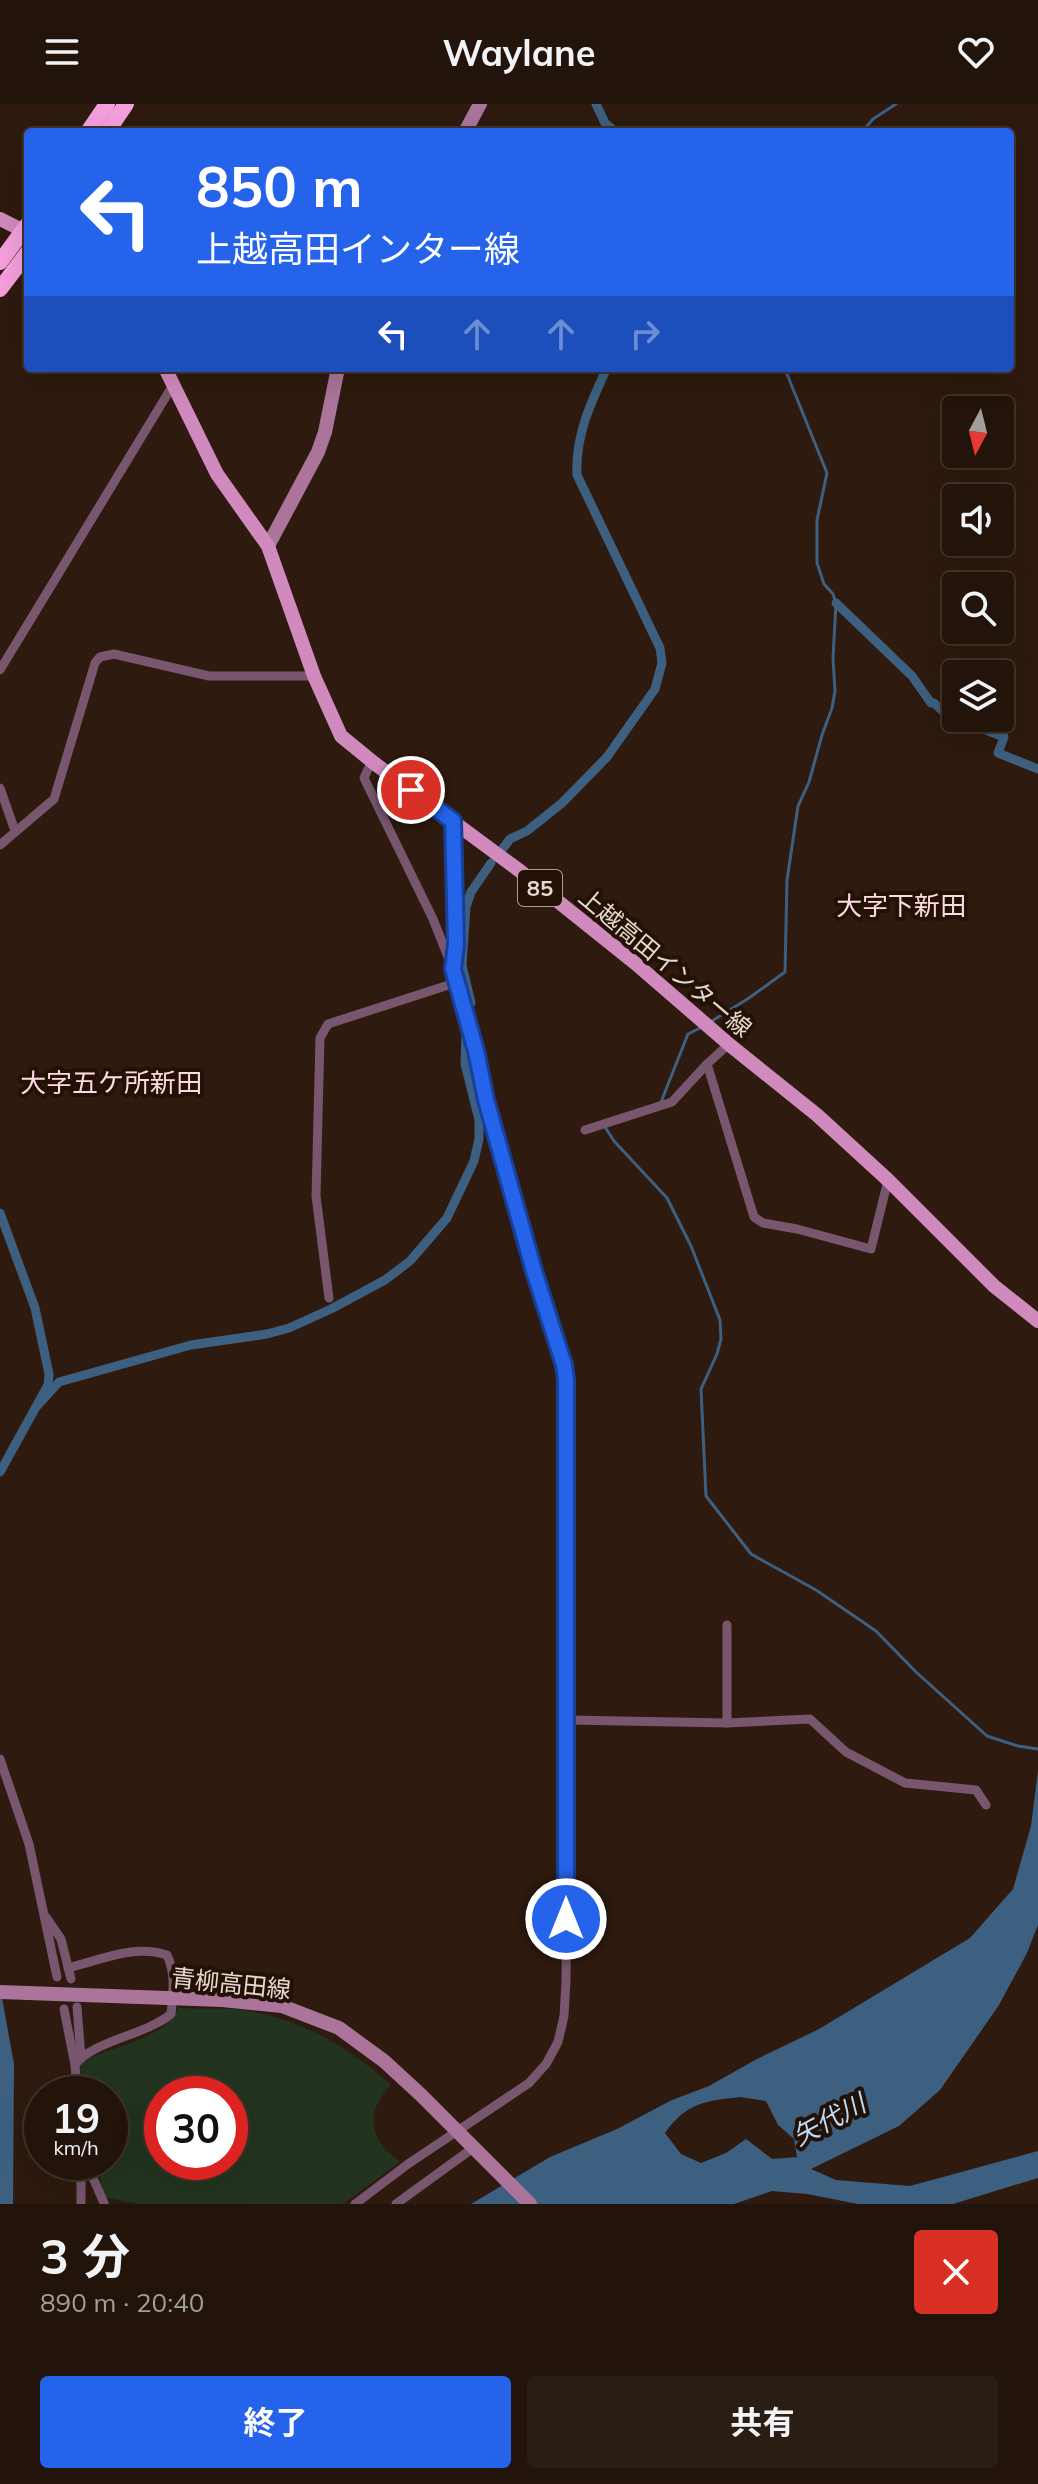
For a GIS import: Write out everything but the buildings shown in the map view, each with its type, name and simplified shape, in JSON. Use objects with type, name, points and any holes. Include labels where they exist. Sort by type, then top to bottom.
[{"type":"highway","points":[[91,128],[107,104]]},
{"type":"highway","points":[[110,128],[126,104]]},
{"type":"highway","points":[[0,262],[24,233]]},
{"type":"highway","points":[[0,289],[24,257]]},
{"type":"main road","points":[[0,219],[24,228]]},
{"type":"main road","name":"上越高田インター線","points":[[167,372],[217,474],[268,546],[314,676],[341,736],[635,963],[817,1115],[888,1180],[994,1286],[1038,1321]]},
{"type":"street","points":[[467,128],[480,104]]},
{"type":"street","points":[[268,546],[318,452],[337,372]]},
{"type":"street","points":[[0,670],[173,385]]},
{"type":"street","points":[[0,845],[54,799],[95,663],[106,654],[209,676],[314,676]]},
{"type":"street","points":[[355,2204],[539,2074],[562,2032],[566,1982],[568,1720],[564,1365],[486,1100],[455,975],[433,919],[364,778],[374,763]]},
{"type":"street","points":[[0,788],[15,831]]},
{"type":"street","points":[[453,821],[455,975]]},
{"type":"street","points":[[329,1298],[316,1196],[320,1038],[328,1024],[455,975]]},
{"type":"street","points":[[585,1130],[672,1102],[729,1044]]},
{"type":"street","points":[[707,1064],[754,1217],[763,1223],[871,1249],[888,1180]]},
{"type":"street","points":[[727,1625],[727,1723]]},
{"type":"street","points":[[568,1720],[727,1723],[810,1719],[846,1752],[905,1783],[976,1790],[986,1805]]},
{"type":"street","points":[[0,1759],[29,1844],[57,1977]]},
{"type":"street","points":[[43,1914],[61,1939],[71,1979]]},
{"type":"street","points":[[68,1968],[120,1954],[154,1950],[167,1955],[172,1963],[171,2014],[78,2061]]},
{"type":"street","name":"青柳高田線","points":[[0,1992],[222,2000],[282,2006],[339,2028],[384,2061],[530,2204]]},
{"type":"street","points":[[77,2007],[78,2076]]},
{"type":"street","points":[[64,2009],[78,2061]]},
{"type":"street","points":[[396,2204],[478,2153]]},
{"type":"street","points":[[81,2180],[81,2204]]},
{"type":"street","points":[[94,2180],[106,2204]]},
{"type":"green space","points":[[178,2008],[235,2009],[279,2018],[338,2045],[391,2085],[377,2106],[374,2126],[382,2145],[400,2162],[343,2204],[140,2204],[108,2198],[101,2180],[128,2180],[128,2076],[81,2076],[80,2066],[84,2061],[165,2025]]},
{"type":"water","name":"矢代川","points":[[1038,1770],[1038,1925],[999,2005],[940,2090],[899,2126],[811,2169],[836,2180],[910,2186],[1038,2151],[1038,2178],[953,2204],[858,2204],[772,2191],[734,2204],[471,2204],[550,2157],[709,2086],[819,2029],[970,1938],[1013,1889],[1031,1826]],"holes":[[[740,2097],[766,2101],[778,2125],[794,2139],[797,2157],[772,2159],[746,2139],[726,2153],[701,2163],[681,2154],[665,2133],[681,2115],[706,2102]]]},
{"type":"water","points":[[0,1987],[14,2064],[13,2204],[0,2204]]},
{"type":"waterway","points":[[596,104],[605,123],[611,128]]},
{"type":"waterway","points":[[865,128],[896,104]]},
{"type":"waterway","points":[[501,851],[510,839],[527,831],[562,803],[607,757],[655,689],[662,663],[660,648],[577,475],[581,433],[605,372]]},
{"type":"waterway","points":[[712,1021],[785,972],[787,880],[798,806],[809,782],[835,691],[836,603],[824,584],[817,563],[817,520],[827,473],[785,372]]},
{"type":"waterway","points":[[836,603],[912,676],[931,703],[947,715],[1004,737],[998,753],[1038,769]]},
{"type":"waterway","points":[[471,1003],[462,965],[466,907],[471,892],[491,863]]},
{"type":"waterway","points":[[661,1102],[688,1034],[702,1027]]},
{"type":"waterway","points":[[37,1406],[59,1382],[191,1345],[289,1328],[385,1280],[410,1261],[447,1218],[474,1161],[479,1120],[465,1064],[466,1030]]},
{"type":"waterway","points":[[605,1127],[614,1141],[667,1198],[691,1246],[720,1320],[721,1339],[717,1354],[701,1389],[706,1496],[751,1554],[816,1590],[876,1631],[987,1736],[1038,1749]]},
{"type":"waterway","points":[[0,1213],[35,1308],[49,1374],[48,1385],[0,1472]]},
{"type":"district","name":"大字下新田","points":[[901,906]]},
{"type":"district","name":"大字五ケ所新田","points":[[111,1083]]},
{"type":"route","points":[[411,790],[453,821],[456,944],[453,969],[486,1100],[564,1365],[568,1720],[566,1919]]}]
